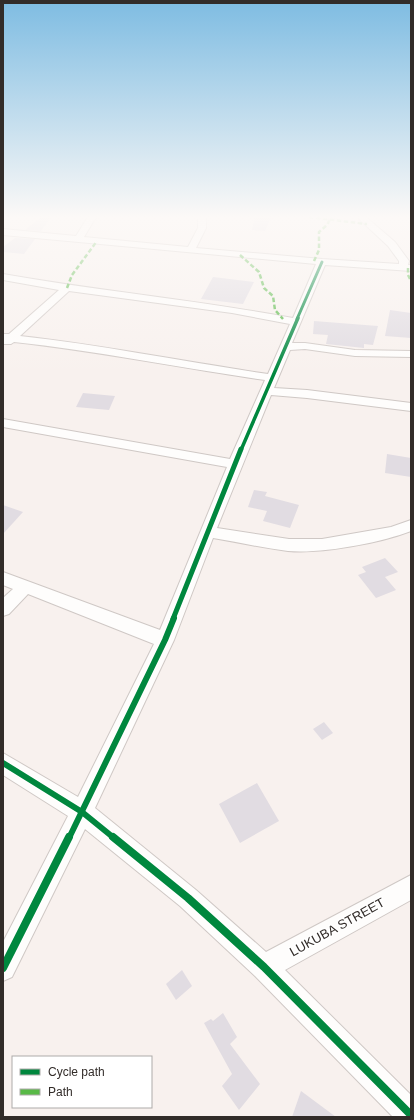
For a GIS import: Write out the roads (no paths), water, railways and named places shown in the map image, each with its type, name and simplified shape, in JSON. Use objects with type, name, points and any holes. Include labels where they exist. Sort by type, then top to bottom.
[{"type":"street","points":[[3,968],[82,812],[165,640],[235,464],[319,269]]},
{"type":"street","points":[[3,277],[66,288],[217,308],[296,322]]},
{"type":"street","points":[[6,341],[66,288]]},
{"type":"street","points":[[6,341],[63,344],[172,363],[307,394],[411,407]]},
{"type":"street","points":[[286,347],[305,346],[355,353],[411,354]]},
{"type":"street","points":[[3,423],[235,464]]},
{"type":"street","points":[[208,532],[289,545],[322,545],[393,532],[411,525]]},
{"type":"street","points":[[3,578],[165,640]]},
{"type":"street","points":[[3,609],[26,586]]},
{"type":"street","points":[[3,763],[82,812],[188,898],[264,967],[411,1115]]},
{"type":"street","name":"LUKUBA STREET","points":[[264,967],[411,887]]}]
